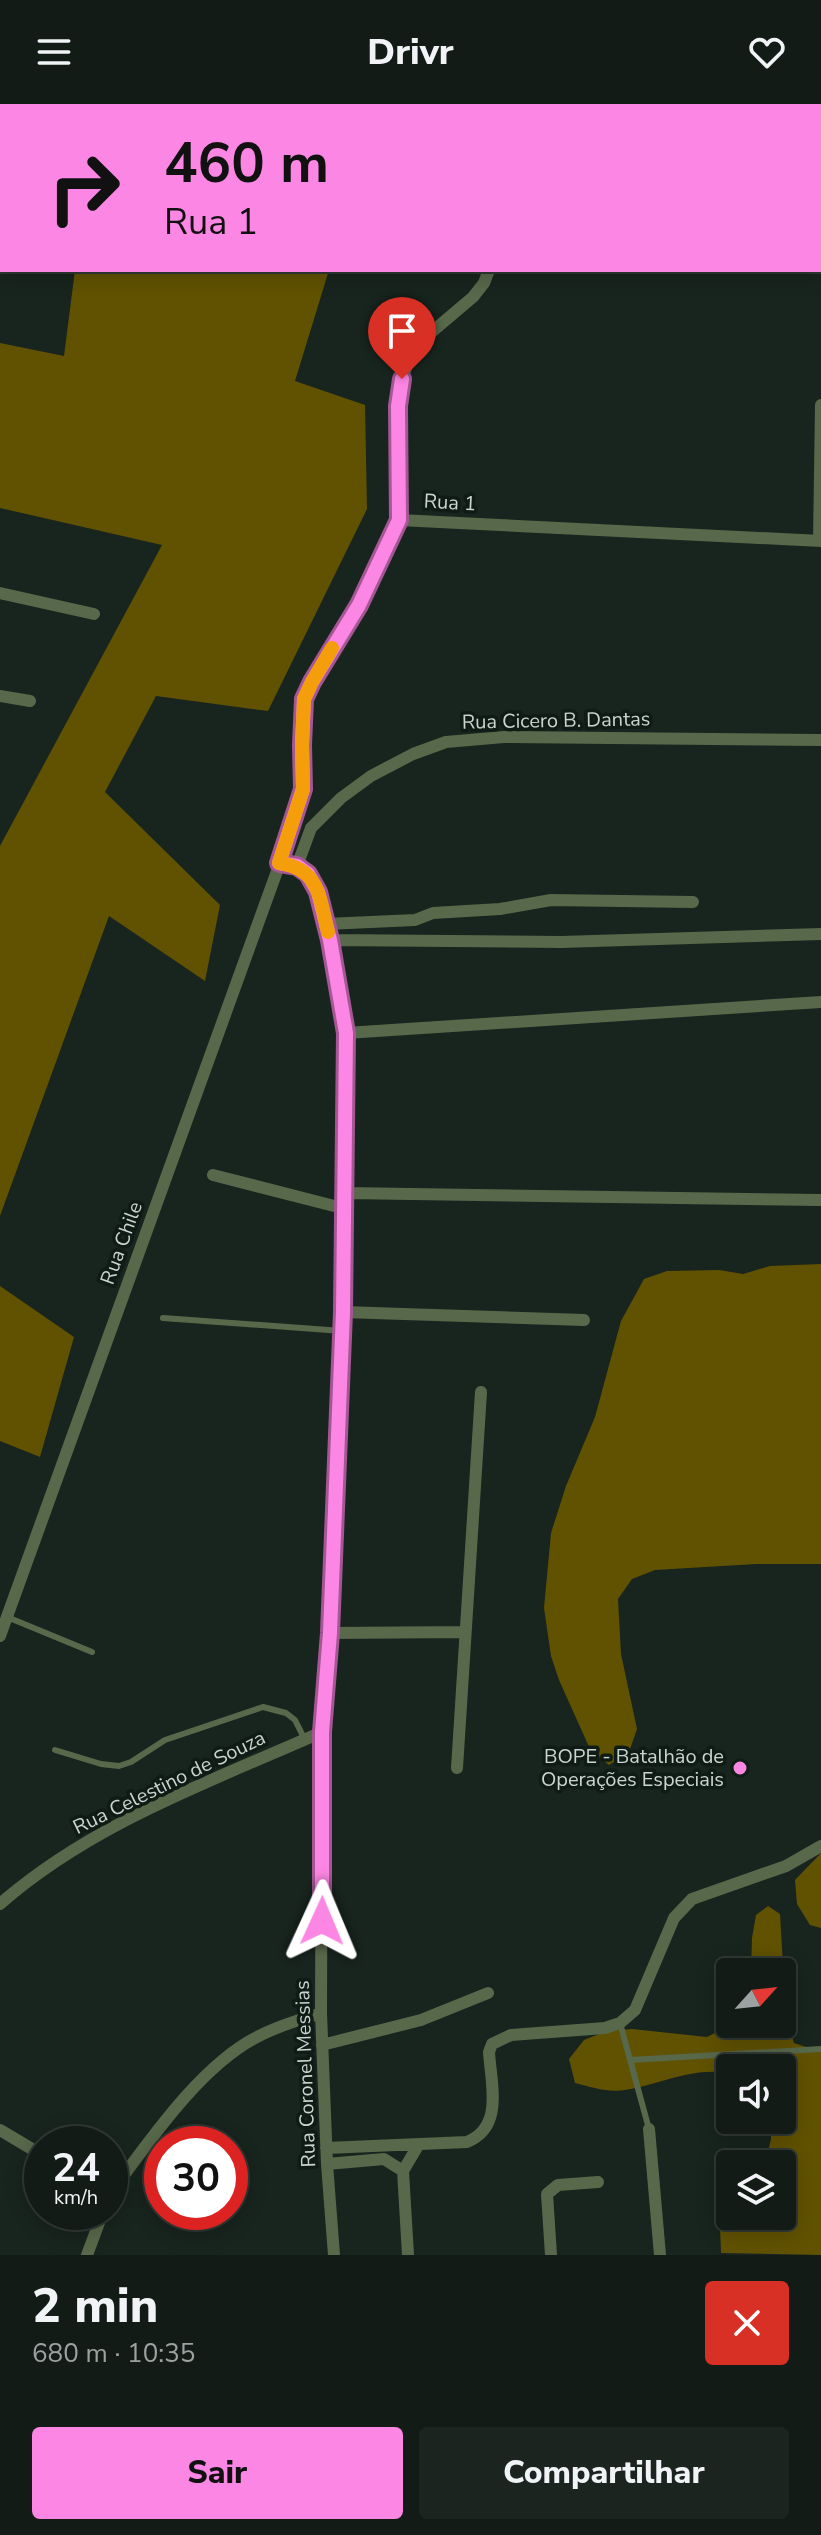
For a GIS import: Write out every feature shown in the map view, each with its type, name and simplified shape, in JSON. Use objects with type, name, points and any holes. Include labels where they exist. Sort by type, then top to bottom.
[{"type":"street","points":[[399,520],[398,406],[402,379],[414,347],[473,297],[488,272]]},
{"type":"street","points":[[820,541],[821,405]]},
{"type":"street","name":"Rua 1","points":[[279,863],[303,789],[304,699],[359,605],[399,520],[820,541]]},
{"type":"street","points":[[0,593],[94,614]]},
{"type":"street","points":[[0,696],[30,701]]},
{"type":"street","name":"Rua Cicero B. Dantas","points":[[297,866],[311,828],[341,798],[371,776],[413,754],[446,742],[504,737],[821,740]]},
{"type":"street","points":[[279,863],[297,866]]},
{"type":"street","name":"Rua Chile","points":[[0,1636],[279,863]]},
{"type":"street","name":"Rua Coronel Messias","points":[[297,866],[308,874],[318,892],[330,940],[346,1033],[343,1312],[330,1633],[322,1732],[321,2013],[334,2255]]},
{"type":"street","points":[[326,924],[415,920],[433,913],[500,909],[551,900],[693,902]]},
{"type":"street","points":[[330,940],[561,942],[821,934]]},
{"type":"street","points":[[346,1033],[821,1002]]},
{"type":"street","points":[[213,1175],[346,1209]]},
{"type":"street","points":[[346,1193],[821,1200]]},
{"type":"street","points":[[343,1312],[584,1320]]},
{"type":"street","points":[[457,1768],[481,1392]]},
{"type":"street","points":[[330,1633],[465,1632]]},
{"type":"street","name":"Rua Celestino de Souza","points":[[0,1904],[40,1871],[135,1816],[322,1732]]},
{"type":"street","points":[[326,2148],[467,2142],[486,2130],[492,2120],[489,2052],[492,2044],[511,2035],[605,2028],[620,2023],[635,2010],[674,1918],[692,1899],[786,1866],[821,1846]]},
{"type":"street","points":[[322,2045],[421,2020],[488,1993]]},
{"type":"street","points":[[128,2170],[155,2133],[228,2056],[254,2038],[321,2013]]},
{"type":"street","points":[[649,2129],[660,2255]]},
{"type":"street","points":[[0,2130],[24,2144]]},
{"type":"street","points":[[408,2255],[403,2171],[419,2144]]},
{"type":"street","points":[[327,2164],[384,2159],[403,2171]]},
{"type":"street","points":[[551,2255],[547,2194],[558,2185],[598,2182]]},
{"type":"street","points":[[87,2255],[96,2230]]},
{"type":"lane","points":[[163,1318],[342,1331]]},
{"type":"lane","points":[[7,1617],[92,1652]]},
{"type":"lane","points":[[55,1750],[101,1764],[119,1766],[131,1762],[165,1740],[263,1707],[286,1713],[295,1720],[305,1740]]},
{"type":"lane","points":[[620,2023],[649,2129]]},
{"type":"lane","points":[[630,2060],[821,2049]]},
{"type":"shaded area","points":[[75,272],[328,272],[295,381],[365,405],[367,509],[268,711],[156,696],[105,792],[220,905],[205,981],[109,916],[0,1216],[0,846],[162,545],[0,508],[0,343],[64,356]]},
{"type":"shaded area","points":[[821,1264],[821,1564],[655,1570],[632,1579],[618,1599],[621,1654],[637,1729],[629,1752],[609,1765],[590,1749],[559,1680],[551,1656],[544,1608],[551,1533],[566,1486],[595,1417],[621,1321],[644,1279],[667,1271],[719,1270],[743,1274],[770,1266]]},
{"type":"shaded area","points":[[0,1286],[74,1337],[40,1457],[0,1441]]},
{"type":"shaded area","points":[[821,1853],[821,1928],[810,1925],[797,1904],[795,1880]]},
{"type":"shaded area","points":[[768,1906],[780,1914],[783,1958],[751,1958],[756,1915]]},
{"type":"shaded area","points":[[632,2029],[707,2037],[716,2032],[716,2038],[792,2038],[794,2043],[821,2052],[821,2255],[721,2253],[720,2230],[796,2230],[796,2150],[768,2150],[771,2134],[796,2134],[796,2054],[716,2054],[716,2072],[689,2074],[625,2090],[612,2091],[575,2083],[569,2059],[584,2040],[607,2031]]},
{"type":"slow traffic","points":[[328,932],[318,892],[308,874],[297,866],[279,863],[303,789],[304,699],[332,648]]},
{"type":"place","name":"BOPE - Batalhão de Operações Especiais","points":[[740,1768]]},
{"type":"route","points":[[322,1921],[322,1732],[330,1633],[343,1312],[346,1033],[330,940],[318,892],[308,874],[297,866],[279,863],[303,789],[304,699],[359,605],[399,520],[398,406],[402,379]]}]
